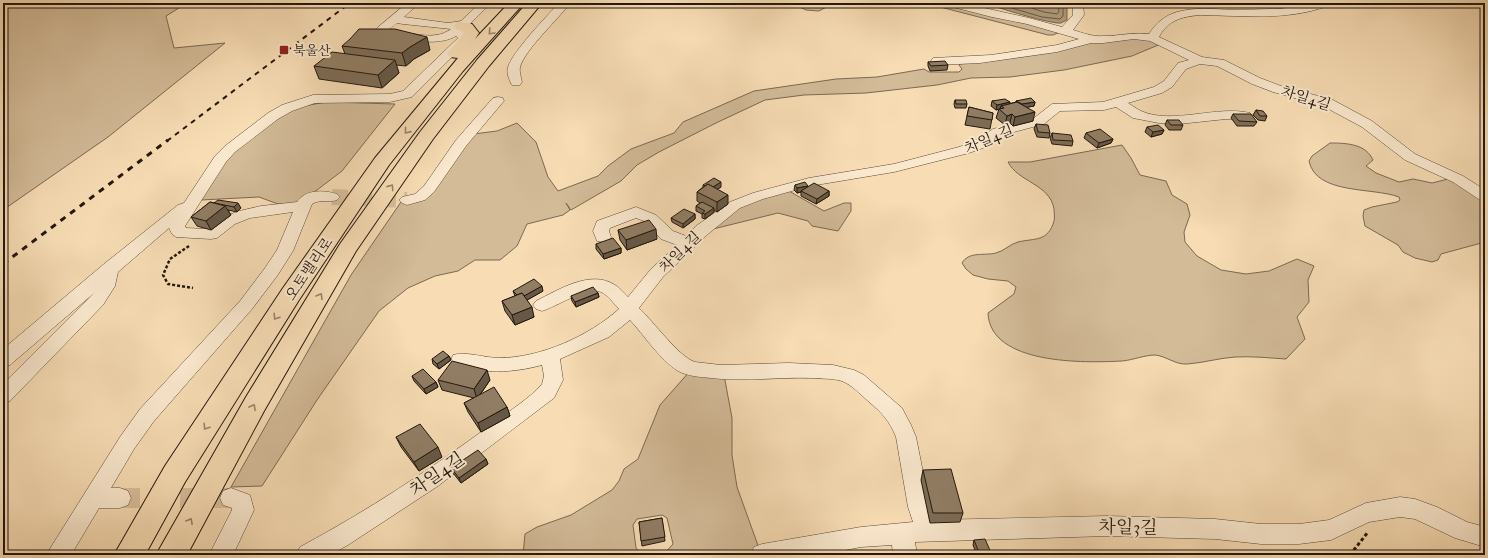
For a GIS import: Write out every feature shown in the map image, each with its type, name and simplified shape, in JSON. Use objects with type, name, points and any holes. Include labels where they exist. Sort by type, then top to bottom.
[{"type":"highway","name":"오토밸리로","points":[[130,555],[175,474],[291,294],[382,162],[458,68],[517,3]]},
{"type":"highway","name":"오토밸리로","points":[[171,555],[255,404],[348,249],[426,136],[483,63],[535,3]]},
{"type":"highway","points":[[421,113],[422,90],[464,45],[472,33],[467,27],[459,28]]},
{"type":"street","points":[[414,3],[382,28],[383,31],[433,38],[444,38],[459,28],[486,3]]},
{"type":"street","points":[[516,82],[514,65],[565,3]]},
{"type":"street","points":[[949,3],[1065,31],[1090,39],[1103,40],[1134,36],[1152,38],[1186,52],[1199,60]]},
{"type":"street","points":[[1065,31],[1074,23],[1079,15],[1078,3]]},
{"type":"street","points":[[1152,38],[1154,32],[1162,24],[1181,15],[1210,12],[1284,12],[1309,9],[1325,3]]},
{"type":"street","points":[[302,207],[267,210],[238,217],[211,234],[190,234],[178,230],[177,226],[220,159],[230,149],[273,116],[300,103],[324,98],[390,98],[407,94],[464,39],[464,35],[459,28],[403,21],[394,18]]},
{"type":"street","points":[[937,61],[956,62],[986,59],[1072,46],[1090,39]]},
{"type":"street","name":"차일4길","points":[[460,360],[480,364],[500,365],[524,362],[550,356],[602,332],[620,319],[657,273],[720,215],[735,206],[758,196],[809,182],[894,168],[948,155],[978,145],[1004,130],[1039,122],[1050,111],[1057,107],[1099,106],[1158,90],[1168,84],[1182,66],[1199,60],[1220,64],[1277,90],[1328,103],[1367,124],[1410,157],[1458,179],[1485,197]]},
{"type":"street","points":[[407,200],[420,197],[429,189],[457,148],[498,101]]},
{"type":"street","points":[[1118,102],[1138,115],[1159,120],[1179,120],[1226,114],[1245,116]]},
{"type":"street","points":[[3,360],[196,196]]},
{"type":"street","points":[[58,555],[127,443],[147,416],[246,305],[271,272],[288,245],[302,207],[310,198],[320,196],[332,197]]},
{"type":"street","points":[[604,237],[600,231],[603,225],[636,212],[646,214],[667,235],[688,243]]},
{"type":"street","points":[[3,396],[97,301],[110,279],[110,268]]},
{"type":"street","points":[[542,305],[579,288],[595,284],[609,289],[629,308],[670,354],[684,366],[695,369],[721,372],[789,370],[833,372],[847,375],[866,386],[895,414],[901,425],[908,447],[919,507],[927,531]]},
{"type":"street","name":"차일4길","points":[[308,555],[414,491],[502,428],[547,393],[553,386],[554,381],[550,356]]},
{"type":"street","points":[[94,498],[120,498]]},
{"type":"street","points":[[221,555],[243,510],[242,502],[231,498]]},
{"type":"street","name":"차일3길","points":[[762,555],[861,537],[927,531],[1108,526],[1215,529],[1261,534],[1299,534],[1331,530],[1366,513],[1400,507],[1415,509],[1429,514],[1463,531],[1485,537]]},
{"type":"street","points":[[902,533],[905,555]]},
{"type":"path","points":[[193,288],[168,284],[163,275],[170,259],[185,248],[211,234]]},
{"type":"shaded area","points":[[3,3],[187,3],[166,16],[174,48],[225,43],[108,137],[3,210]]},
{"type":"shaded area","points":[[791,3],[834,3],[819,11],[806,10]]},
{"type":"shaded area","points":[[925,3],[946,3],[1060,32],[1053,35],[1048,35]]},
{"type":"shaded area","points":[[1136,37],[1163,43],[1132,56],[1064,70],[1010,77],[971,78],[937,85],[866,93],[804,95],[765,100],[716,123],[637,165],[621,181],[571,210],[566,203],[570,210],[563,215],[527,224],[517,246],[500,260],[475,260],[458,271],[435,276],[408,288],[379,311],[317,400],[262,486],[231,487],[351,275],[401,202],[410,202],[473,134],[497,131],[517,123],[536,142],[548,177],[558,191],[598,176],[608,166],[631,149],[674,133],[683,122],[754,91],[836,79],[877,77],[924,69],[929,72],[959,72],[962,69],[959,65],[960,64],[1070,48],[1087,42]]},
{"type":"shaded area","points":[[326,102],[395,104],[342,171],[305,197],[300,204],[278,204],[259,197],[201,200],[226,161],[244,142],[285,113],[304,106]]},
{"type":"shaded area","points":[[1330,143],[1343,143],[1361,148],[1370,155],[1373,160],[1366,166],[1376,173],[1399,182],[1413,179],[1432,183],[1452,178],[1485,199],[1485,242],[1441,254],[1438,260],[1432,262],[1415,258],[1403,252],[1398,245],[1365,226],[1363,216],[1364,210],[1397,202],[1400,200],[1399,197],[1334,185],[1322,180],[1314,172],[1309,161],[1312,156]]},
{"type":"shaded area","points":[[1122,145],[1140,175],[1166,181],[1172,195],[1187,204],[1190,215],[1184,232],[1185,242],[1197,256],[1221,270],[1246,274],[1269,271],[1297,259],[1314,266],[1308,280],[1309,302],[1297,317],[1305,339],[1286,359],[1235,357],[1183,364],[1155,355],[1130,360],[1106,362],[1064,360],[1022,352],[1005,343],[993,330],[988,313],[1014,294],[1016,287],[1008,281],[988,279],[973,275],[962,263],[965,259],[973,255],[996,253],[1015,243],[1040,238],[1048,233],[1054,220],[1054,209],[1047,194],[1019,174],[1008,162],[1030,162]]},
{"type":"shaded area","points":[[789,191],[824,211],[844,203],[851,203],[851,211],[838,231],[812,226],[808,221],[778,213],[705,231],[734,210],[759,199]]},
{"type":"shaded area","points":[[690,371],[724,375],[732,418],[732,455],[737,487],[760,551],[742,555],[663,555],[673,544],[667,518],[662,515],[637,519],[633,525],[636,548],[642,555],[523,555],[525,534],[537,527],[571,515],[612,490],[619,481],[624,469],[638,459],[660,405]]},
{"type":"water","points":[[986,3],[1067,3],[1067,20],[1061,23],[1056,23],[1036,19]]},
{"type":"building","points":[[359,29],[395,29],[427,37],[402,53],[342,46]]},
{"type":"building","points":[[332,52],[395,60],[378,75],[314,66]]},
{"type":"building","points":[[945,61],[948,65],[931,66],[928,62]]},
{"type":"building","points":[[1031,98],[1035,102],[1022,104],[1016,101]]},
{"type":"building","points":[[1005,99],[1010,102],[997,105],[992,101]]},
{"type":"building","points":[[955,100],[966,100],[967,104],[956,104]]},
{"type":"building","points":[[1017,102],[1035,112],[1015,117],[1012,114],[1007,116],[999,109],[1004,108],[1001,106]]},
{"type":"building","points":[[969,107],[993,113],[992,120],[967,116]]},
{"type":"building","points":[[1256,110],[1263,111],[1267,116],[1260,116]]},
{"type":"building","points":[[1233,114],[1251,114],[1257,122],[1239,121]]},
{"type":"building","points":[[1167,120],[1179,120],[1183,125],[1171,125]]},
{"type":"building","points":[[1036,124],[1048,125],[1050,133],[1038,132]]},
{"type":"building","points":[[1158,125],[1164,130],[1153,132],[1147,127]]},
{"type":"building","points":[[1100,129],[1113,139],[1099,143],[1086,133]]},
{"type":"building","points":[[1052,133],[1071,135],[1073,141],[1053,140]]},
{"type":"building","points":[[714,178],[721,182],[713,187],[708,184],[705,186],[703,185]]},
{"type":"building","points":[[805,182],[808,186],[797,188],[795,185]]},
{"type":"building","points":[[814,183],[829,191],[817,199],[801,191]]},
{"type":"building","points":[[708,184],[728,195],[717,202],[697,192]]},
{"type":"building","points":[[218,200],[238,203],[234,207],[214,203]]},
{"type":"building","points":[[210,202],[225,206],[206,221],[191,217]]},
{"type":"building","points":[[702,202],[714,208],[705,214],[702,213],[705,211],[696,206]]},
{"type":"building","points":[[684,209],[695,214],[683,224],[671,218]]},
{"type":"building","points":[[649,220],[656,229],[626,240],[618,230]]},
{"type":"building","points":[[613,238],[621,248],[603,254],[596,244]]},
{"type":"building","points":[[534,279],[542,286],[524,296],[522,293],[517,295],[513,291]]},
{"type":"building","points":[[593,287],[598,293],[575,302],[571,296]]},
{"type":"building","points":[[522,293],[532,307],[512,315],[502,301]]},
{"type":"building","points":[[443,351],[449,356],[437,364],[432,359]]},
{"type":"building","points":[[452,361],[487,370],[474,389],[438,380]]},
{"type":"building","points":[[423,369],[436,382],[424,389],[412,376]]},
{"type":"building","points":[[494,387],[507,407],[478,423],[464,403]]},
{"type":"building","points":[[420,424],[438,447],[414,462],[396,437]]},
{"type":"building","points":[[478,450],[486,459],[459,478],[451,468]]},
{"type":"building","points":[[951,469],[963,513],[933,513],[923,470]]},
{"type":"building","points":[[662,518],[665,537],[641,541],[639,522]]},
{"type":"building","points":[[985,539],[992,555],[980,555],[974,540]]},
{"type":"tunnel","points":[[332,197],[407,200]]},
{"type":"tunnel","points":[[120,498],[231,498]]},
{"type":"railway","points":[[167,141],[350,3]]},
{"type":"railway","points":[[3,264],[168,140]]},
{"type":"place","name":"북울산","points":[[284,50]]}]
